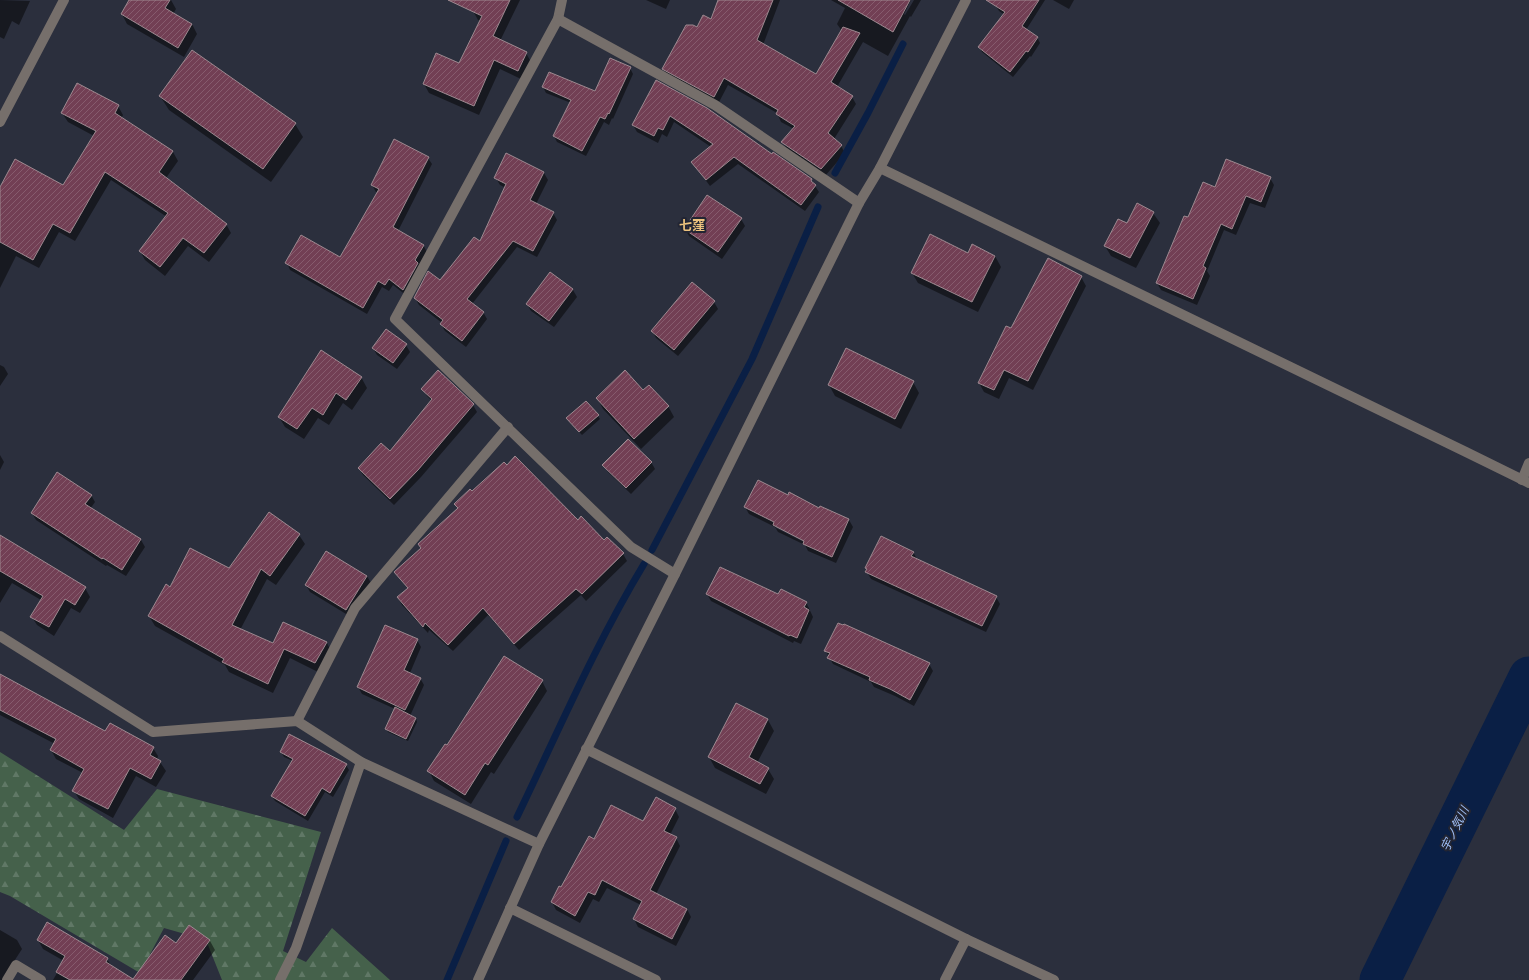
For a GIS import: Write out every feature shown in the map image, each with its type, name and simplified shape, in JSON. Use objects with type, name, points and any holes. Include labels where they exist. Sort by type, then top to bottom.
[{"type":"street","points":[[0,122],[64,0]]},
{"type":"street","points":[[562,0],[558,19],[395,319],[631,547],[676,574]]},
{"type":"street","points":[[478,980],[539,844],[586,749],[676,574],[859,203],[880,168],[966,0]]},
{"type":"street","points":[[558,19],[715,105],[859,203]]},
{"type":"street","points":[[880,168],[1438,438],[1525,482],[1529,463]]},
{"type":"street","points":[[297,721],[355,608],[508,427]]},
{"type":"street","points":[[0,636],[153,732],[297,721],[361,762],[539,844]]},
{"type":"street","points":[[586,749],[966,939],[1054,980]]},
{"type":"street","points":[[280,980],[296,948],[361,762]]},
{"type":"street","points":[[510,908],[656,980]]},
{"type":"street","points":[[945,980],[966,939]]},
{"type":"street","points":[[7,980],[16,965],[41,980]]},
{"type":"green space","points":[[0,752],[124,830],[157,789],[321,832],[283,951],[306,962],[332,928],[390,980],[222,980],[206,940],[164,928],[140,973],[10,896],[0,892]]},
{"type":"building","points":[[129,0],[170,0],[165,8],[192,24],[178,48],[121,14]]},
{"type":"building","points":[[448,0],[510,0],[493,36],[527,52],[518,71],[494,60],[474,106],[423,84],[436,53],[459,63],[482,16]]},
{"type":"building","points":[[718,0],[773,0],[757,40],[816,74],[843,27],[860,33],[831,82],[853,96],[828,133],[842,145],[821,169],[781,142],[795,126],[776,114],[778,110],[724,78],[714,97],[662,69],[686,25],[693,25],[697,27],[703,15],[711,19]]},
{"type":"building","points":[[838,0],[910,0],[893,32]]},
{"type":"building","points":[[986,0],[1039,0],[1022,26],[1038,37],[1028,52],[1026,51],[1010,72],[978,47],[1005,12]]},
{"type":"building","points":[[192,50],[296,123],[263,169],[159,96]]},
{"type":"building","points":[[610,58],[631,67],[609,114],[608,113],[605,119],[600,117],[582,151],[553,136],[571,100],[542,87],[549,72],[595,91]]},
{"type":"building","points":[[656,80],[707,108],[772,154],[773,152],[812,179],[811,181],[816,185],[801,205],[734,157],[706,180],[691,162],[713,144],[670,116],[663,130],[658,128],[654,136],[632,125]]},
{"type":"building","points":[[77,83],[119,105],[115,113],[173,151],[159,172],[227,224],[204,253],[183,238],[160,267],[139,251],[168,213],[105,172],[70,233],[53,224],[33,260],[0,242],[0,187],[15,159],[63,185],[96,131],[61,113]]},
{"type":"building","points":[[394,139],[429,157],[393,227],[424,245],[415,260],[418,263],[403,290],[389,279],[385,285],[378,281],[363,308],[285,263],[301,235],[340,257],[379,189],[371,185]]},
{"type":"building","points":[[506,153],[544,172],[530,200],[554,212],[533,251],[513,241],[467,299],[484,312],[462,341],[440,324],[443,320],[414,298],[428,271],[440,280],[474,237],[480,241],[506,184],[494,178]]},
{"type":"building","points":[[1226,159],[1271,177],[1261,202],[1246,196],[1232,229],[1221,224],[1203,266],[1206,268],[1193,299],[1156,283],[1184,216],[1188,217],[1203,182],[1215,187]]},
{"type":"building","points":[[707,195],[742,218],[718,252],[684,229]]},
{"type":"building","points":[[1137,203],[1154,212],[1130,258],[1104,246],[1118,219],[1127,223]]},
{"type":"building","points":[[930,234],[968,253],[972,244],[995,256],[972,302],[911,273]]},
{"type":"building","points":[[1048,258],[1082,276],[1028,381],[1004,370],[994,390],[978,383],[1006,326],[1011,328]]},
{"type":"building","points":[[550,272],[573,289],[549,321],[526,304]]},
{"type":"building","points":[[692,282],[715,301],[674,350],[651,331]]},
{"type":"building","points":[[386,329],[407,344],[393,363],[372,348]]},
{"type":"building","points":[[846,348],[914,381],[895,419],[828,385]]},
{"type":"building","points":[[321,350],[362,377],[346,400],[336,393],[323,415],[312,408],[297,429],[278,417]]},
{"type":"building","points":[[438,370],[474,404],[418,470],[390,499],[358,468],[381,443],[390,451],[432,399],[421,389]]},
{"type":"building","points":[[625,370],[643,390],[649,385],[669,406],[634,439],[596,398]]},
{"type":"building","points":[[586,401],[599,415],[579,432],[566,418]]},
{"type":"building","points":[[628,439],[652,462],[626,488],[602,465]]},
{"type":"building","points":[[515,456],[578,520],[581,516],[604,540],[607,537],[624,553],[582,594],[576,589],[514,644],[483,608],[448,645],[425,623],[423,627],[397,597],[408,588],[394,572],[421,548],[418,544],[458,508],[454,504],[470,489],[472,491],[504,462],[507,465]]},
{"type":"building","points":[[57,472],[92,495],[85,504],[141,539],[122,570],[103,558],[102,559],[31,513]]},
{"type":"building","points":[[758,480],[788,495],[789,492],[819,508],[820,506],[849,519],[832,557],[803,544],[804,541],[773,525],[774,522],[744,507]]},
{"type":"building","points":[[269,512],[300,534],[270,576],[261,569],[232,625],[273,643],[283,622],[327,642],[315,663],[284,649],[268,684],[222,662],[224,659],[148,616],[166,584],[170,587],[190,548],[229,568]]},
{"type":"building","points":[[0,535],[86,587],[75,605],[65,599],[49,627],[30,617],[43,596],[0,571]]},
{"type":"building","points":[[881,536],[914,552],[911,556],[997,596],[982,626],[865,572],[867,569],[865,568]]},
{"type":"building","points":[[326,551],[367,576],[346,610],[305,585]]},
{"type":"building","points":[[720,567],[778,594],[781,589],[807,602],[804,607],[809,610],[797,638],[790,635],[789,636],[706,594]]},
{"type":"building","points":[[838,623],[844,624],[930,663],[910,700],[869,680],[870,677],[827,658],[830,653],[824,651]]},
{"type":"building","points":[[385,625],[418,639],[404,670],[421,678],[405,710],[357,687]]},
{"type":"building","points":[[504,656],[543,680],[488,765],[485,763],[465,795],[427,771],[445,744],[447,745]]},
{"type":"building","points":[[0,674],[105,731],[110,723],[154,747],[150,755],[161,761],[151,779],[130,768],[108,809],[72,791],[84,769],[50,750],[56,739],[0,710]]},
{"type":"building","points":[[736,703],[768,719],[749,757],[769,768],[760,784],[708,757]]},
{"type":"building","points":[[395,707],[416,718],[406,739],[385,729]]},
{"type":"building","points":[[289,734],[347,764],[330,793],[322,788],[305,816],[271,796],[293,759],[280,752]]},
{"type":"building","points":[[656,797],[676,808],[664,831],[677,837],[650,890],[687,909],[672,939],[633,919],[642,901],[602,880],[595,895],[588,892],[575,916],[551,902],[589,836],[594,839],[611,805],[643,821]]},
{"type":"building","points":[[47,922],[108,958],[106,962],[133,979],[165,935],[176,943],[189,925],[210,940],[181,980],[70,980],[56,972],[65,956],[37,940]]},
{"type":"waterway","points":[[835,173],[868,113],[903,44]]},
{"type":"waterway","points":[[652,550],[752,359],[818,207]]},
{"type":"waterway","points":[[517,817],[593,657],[644,564]]},
{"type":"waterway","name":"宇ノ気川","points":[[1380,980],[1529,677]]},
{"type":"waterway","points":[[447,980],[506,841]]},
{"type":"district","name":"七窪","points":[[692,225]]}]
